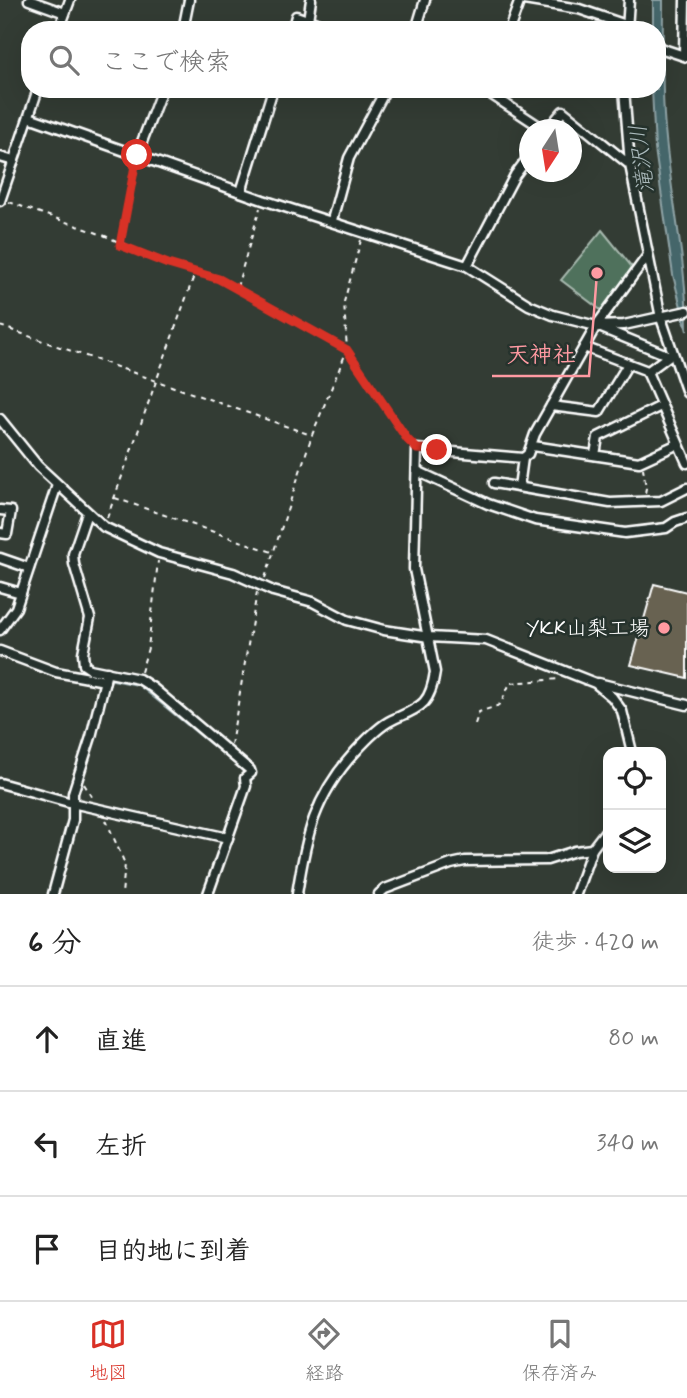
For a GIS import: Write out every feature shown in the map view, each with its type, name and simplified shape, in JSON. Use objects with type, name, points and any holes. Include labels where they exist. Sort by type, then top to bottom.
[{"type":"street","points":[[29,0],[65,13]]},
{"type":"street","points":[[62,21],[69,0]]},
{"type":"street","points":[[185,21],[190,0]]},
{"type":"street","points":[[295,21],[296,16],[308,20],[312,0]]},
{"type":"street","points":[[419,21],[425,0]]},
{"type":"street","points":[[513,21],[522,0],[579,9],[610,21]]},
{"type":"street","points":[[574,0],[579,9]]},
{"type":"street","points":[[627,21],[629,0]]},
{"type":"street","points":[[682,55],[685,0]]},
{"type":"street","points":[[0,200],[35,98]]},
{"type":"street","points":[[137,155],[159,98]]},
{"type":"street","points":[[241,192],[270,98]]},
{"type":"street","points":[[332,220],[349,158],[381,98]]},
{"type":"street","points":[[497,98],[529,119]]},
{"type":"street","points":[[625,98],[630,165],[648,255],[664,317],[670,355],[687,393]]},
{"type":"street","points":[[556,119],[563,111],[573,119]]},
{"type":"street","points":[[29,117],[263,200],[332,220],[467,266],[529,305],[553,315],[597,326],[670,355]]},
{"type":"street","points":[[582,126],[630,165]]},
{"type":"street","points":[[0,156],[14,161]]},
{"type":"street","points":[[467,266],[519,170]]},
{"type":"street","points":[[519,487],[523,458],[533,446],[535,434],[551,405],[597,326],[648,255]]},
{"type":"street","points":[[597,326],[624,325],[687,311]]},
{"type":"street","points":[[584,347],[647,372],[687,463]]},
{"type":"street","points":[[647,372],[670,355]]},
{"type":"street","points":[[551,405],[599,412],[628,364]]},
{"type":"street","points":[[595,455],[598,437],[661,406]]},
{"type":"street","points":[[0,419],[38,466],[86,513],[104,527],[159,553],[233,573],[313,602],[347,620],[384,630],[429,637],[486,640],[595,683],[687,705]]},
{"type":"street","points":[[533,446],[641,461],[678,444]]},
{"type":"street","points":[[297,894],[309,827],[325,793],[356,751],[385,725],[418,709],[429,696],[435,672],[414,569],[417,449],[523,458]]},
{"type":"street","points":[[417,471],[488,504],[535,520],[625,533],[666,528],[687,518]]},
{"type":"street","points":[[494,482],[610,503],[661,501],[687,488]]},
{"type":"street","points":[[0,630],[4,616],[16,608],[57,485]]},
{"type":"street","points":[[0,510],[11,511],[7,534],[0,533]]},
{"type":"street","points":[[86,513],[74,554],[74,564],[90,618],[83,659],[84,665],[106,677]]},
{"type":"street","points":[[0,558],[29,568]]},
{"type":"street","points":[[0,587],[21,593]]},
{"type":"street","points":[[0,651],[57,672],[139,679],[168,699],[250,770],[208,894]]},
{"type":"street","points":[[53,894],[73,820],[73,793],[92,737],[106,677]]},
{"type":"street","points":[[595,683],[612,697],[622,711],[631,747]]},
{"type":"street","points":[[0,783],[72,803],[228,838]]},
{"type":"street","points":[[576,894],[593,849],[603,835]]},
{"type":"street","points":[[379,894],[451,864],[547,860],[575,851],[593,849]]},
{"type":"path","points":[[120,245],[137,155]]},
{"type":"path","points":[[0,200],[103,235],[120,245],[237,288],[347,350],[407,439],[417,449]]},
{"type":"path","points":[[237,288],[263,200]]},
{"type":"path","points":[[230,751],[261,585],[312,435],[347,350],[344,302],[363,232]]},
{"type":"path","points":[[104,527],[195,272]]},
{"type":"path","points":[[0,326],[312,435]]},
{"type":"path","points":[[641,461],[646,488],[644,501]]},
{"type":"path","points":[[114,498],[273,552]]},
{"type":"path","points":[[139,679],[148,648],[159,553]]},
{"type":"path","points":[[475,724],[479,712],[501,703],[510,683],[553,680],[564,677],[569,672]]},
{"type":"path","points":[[78,774],[111,828],[125,864],[122,894]]},
{"type":"green space","points":[[602,230],[632,267],[602,311],[561,280]]},
{"type":"water","points":[[653,0],[663,0],[663,21],[653,21]]},
{"type":"water","points":[[652,98],[664,98],[664,122],[685,283],[687,331],[673,275],[655,149]]},
{"type":"building","name":"YKK山梨工場","points":[[654,584],[687,592],[687,678],[631,665]]},
{"type":"waterway","points":[[109,679],[139,685],[239,767],[251,780],[239,818]]},
{"type":"waterway","points":[[213,894],[227,851]]},
{"type":"place","name":"天神社","points":[[597,273]]},
{"type":"place","name":"YKK山梨工場","points":[[664,628]]},
{"type":"route","points":[[137,155],[120,245],[168,264],[219,279],[347,350],[407,439],[417,449],[437,450]]},
{"type":"water label","name":"滝沢川","points":[[641,159]]}]
